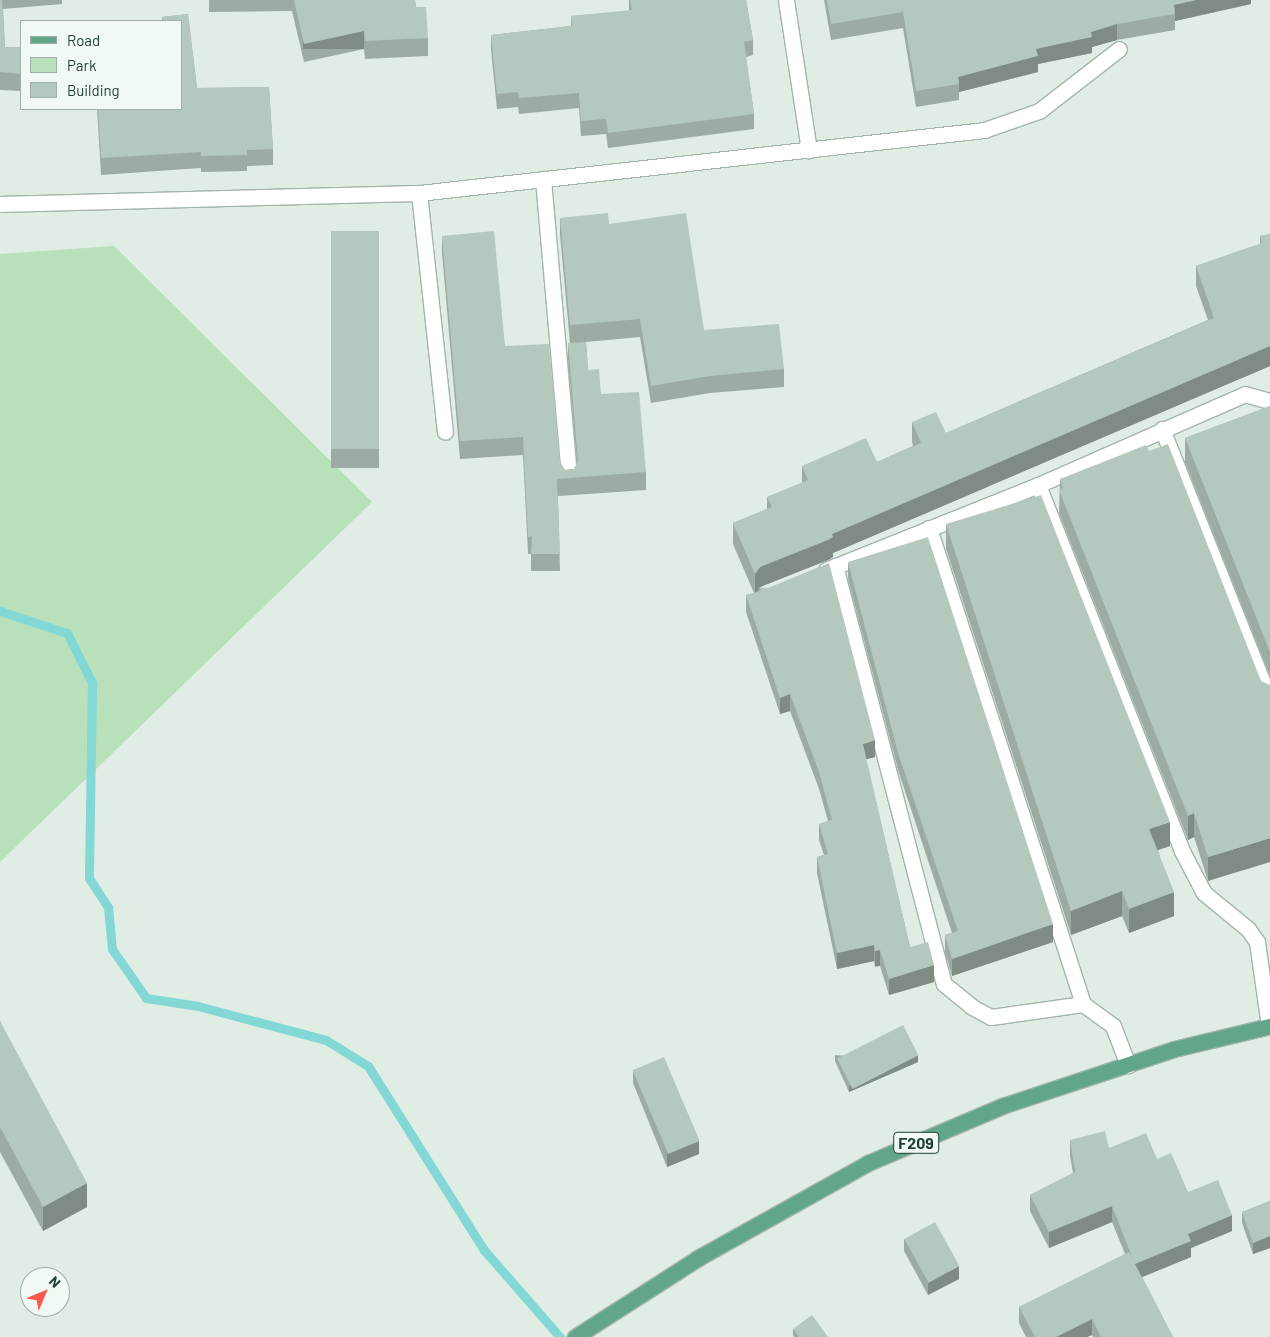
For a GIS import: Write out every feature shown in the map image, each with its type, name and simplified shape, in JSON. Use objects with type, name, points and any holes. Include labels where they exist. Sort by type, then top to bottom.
[{"type":"main road","name":"F209","points":[[575,1337],[698,1258],[868,1163],[1002,1106],[1128,1064],[1269,1026]]},
{"type":"street","points":[[786,0],[809,150]]},
{"type":"street","points":[[0,204],[419,193],[984,130],[1040,111],[1119,49]]},
{"type":"street","points":[[544,179],[569,479]]},
{"type":"street","points":[[419,193],[445,432]]},
{"type":"street","points":[[808,577],[1038,485],[1162,429],[1246,394],[1270,402]]},
{"type":"street","points":[[1162,429],[1270,702]]},
{"type":"street","points":[[1038,485],[1182,851],[1204,893],[1248,929],[1257,942],[1269,1026]]},
{"type":"street","points":[[929,528],[1083,1004],[1114,1026],[1128,1064]]},
{"type":"street","points":[[834,566],[944,984],[972,1007],[991,1017],[1083,1004]]},
{"type":"green space","points":[[114,246],[372,502],[0,862],[0,254]]},
{"type":"building","points":[[0,0],[2,0],[5,47],[20,47],[20,74],[0,72]]},
{"type":"building","points":[[294,0],[415,0],[416,7],[426,7],[428,38],[365,41],[364,31],[304,44]]},
{"type":"building","points":[[630,0],[746,0],[753,40],[744,42],[754,114],[608,133],[606,119],[581,121],[579,93],[519,98],[518,92],[497,94],[491,35],[572,26],[571,16],[632,10]]},
{"type":"building","points":[[827,0],[1196,0],[1174,5],[1175,14],[1117,24],[1091,32],[1092,37],[1036,49],[1038,56],[958,77],[959,84],[916,91],[903,12],[831,24]]},
{"type":"building","points":[[188,14],[197,88],[269,87],[273,149],[247,150],[247,155],[201,156],[201,152],[101,158],[98,110],[182,110],[182,20],[163,20],[162,17]]},
{"type":"building","points":[[608,213],[609,224],[686,213],[704,330],[779,324],[784,369],[710,376],[651,386],[640,319],[570,325],[560,218]]},
{"type":"building","points":[[331,231],[379,231],[379,449],[331,449]]},
{"type":"building","points":[[494,231],[505,346],[549,344],[560,462],[565,470],[574,469],[578,461],[568,343],[586,342],[588,370],[599,369],[601,394],[639,392],[646,472],[557,479],[560,554],[531,554],[532,536],[528,537],[523,437],[460,441],[442,236]]},
{"type":"building","points":[[1270,234],[1270,346],[832,534],[833,537],[828,540],[760,567],[755,574],[733,523],[772,507],[767,497],[808,480],[802,466],[866,438],[877,462],[921,443],[912,422],[936,412],[946,433],[1214,318],[1196,266],[1262,243],[1260,236]]},
{"type":"building","points":[[1270,406],[1270,652],[1185,438]]},
{"type":"building","points":[[1168,444],[1261,681],[1270,685],[1270,838],[1208,857],[1194,813],[1188,816],[1059,490],[1063,488],[1060,479],[1146,445],[1149,451]]},
{"type":"building","points":[[1041,495],[1170,822],[1149,829],[1174,892],[1129,909],[1122,891],[1071,911],[946,524]]},
{"type":"building","points":[[928,537],[1053,924],[952,959],[945,935],[958,931],[898,753],[848,562]]},
{"type":"building","points":[[829,563],[875,740],[863,744],[910,947],[928,942],[934,965],[889,979],[880,950],[875,951],[874,945],[837,953],[817,857],[828,854],[819,824],[832,820],[819,772],[790,694],[780,698],[746,595],[761,591],[759,587],[768,588]]},
{"type":"building","points":[[0,1021],[87,1183],[43,1207],[0,1127]]},
{"type":"building","points":[[903,1025],[918,1055],[853,1089],[837,1059]]},
{"type":"building","points":[[664,1057],[700,1141],[668,1154],[633,1070]]},
{"type":"building","points":[[1105,1131],[1109,1148],[1146,1133],[1157,1159],[1171,1153],[1188,1192],[1218,1180],[1232,1215],[1188,1234],[1191,1241],[1135,1264],[1173,1337],[1101,1337],[1092,1319],[1056,1337],[1035,1337],[1019,1307],[1129,1252],[1133,1259],[1112,1206],[1049,1232],[1030,1195],[1075,1172],[1070,1140]]},
{"type":"building","points":[[1270,1201],[1270,1236],[1253,1243],[1242,1212]]},
{"type":"building","points":[[935,1222],[959,1266],[929,1283],[904,1239]]},
{"type":"building","points":[[812,1315],[828,1337],[799,1337],[793,1329]]},
{"type":"waterway","points":[[0,611],[67,633],[92,683],[89,878],[108,907],[112,949],[146,998],[198,1006],[326,1040],[368,1066],[484,1250],[560,1337]]}]
